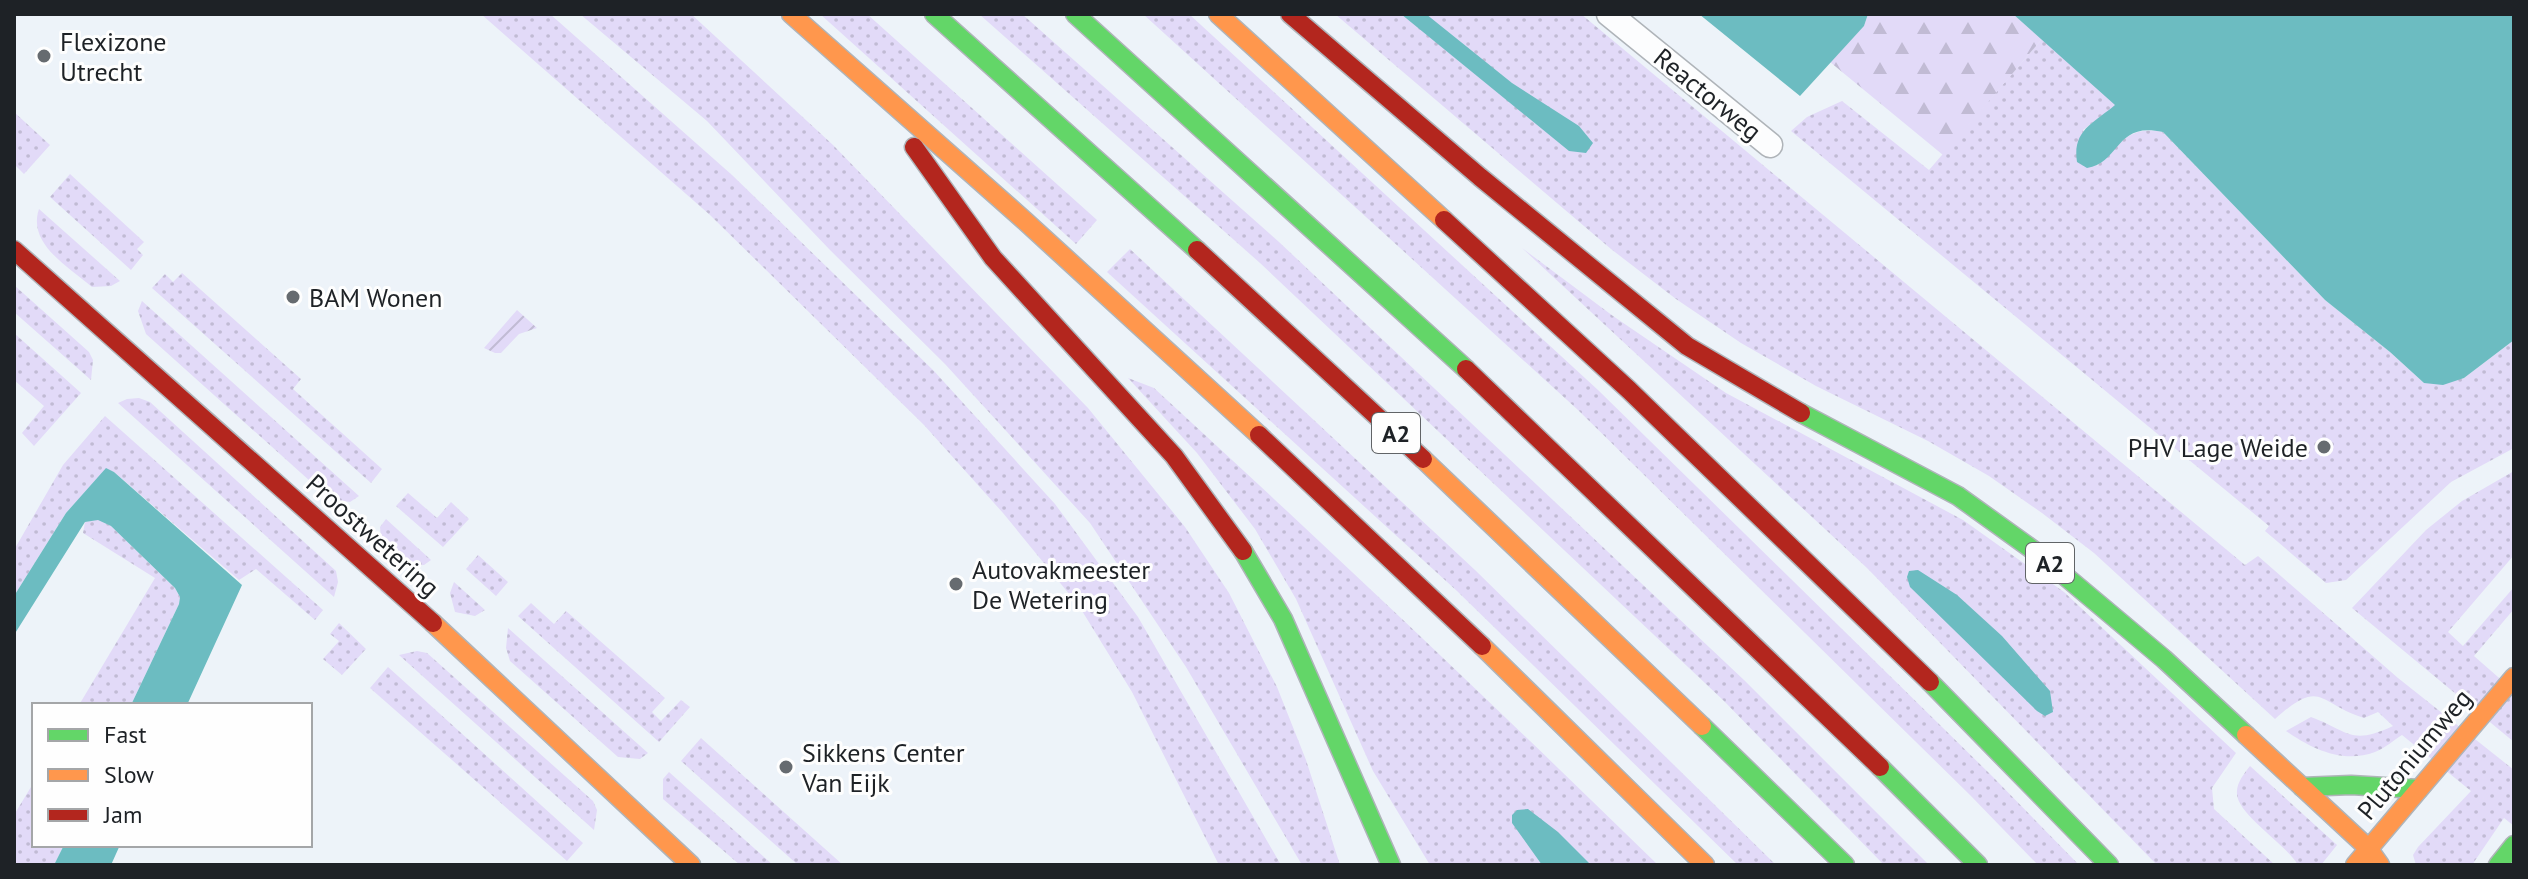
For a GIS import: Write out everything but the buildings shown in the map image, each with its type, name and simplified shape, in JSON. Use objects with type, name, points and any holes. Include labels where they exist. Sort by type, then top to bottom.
[{"type":"main road","points":[[791,14],[1259,434],[1705,865]]},
{"type":"main road","name":"A2","points":[[934,14],[1192,243],[1647,670],[1845,865]]},
{"type":"main road","points":[[1075,14],[1493,394],[1978,865]]},
{"type":"main road","points":[[1218,14],[1641,401],[1893,644],[2109,865]]},
{"type":"main road","name":"A2","points":[[1290,14],[1480,177],[1687,346],[1803,414],[1958,496],[2040,555],[2164,659],[2368,848],[2380,865]]},
{"type":"main road","points":[[865,78],[993,258],[1174,456],[1241,548],[1283,619],[1391,865]]},
{"type":"main road","name":"Proostwetering","points":[[14,250],[466,653],[691,865]]},
{"type":"main road","name":"Plutoniumweg","points":[[2355,865],[2511,681]]},
{"type":"main road","points":[[2302,787],[2351,785],[2419,789]]},
{"type":"main road","points":[[2498,865],[2514,845]]},
{"type":"street","name":"Reactorweg","points":[[1609,14],[1770,145]]},
{"type":"green space","points":[[481,14],[550,14],[732,175],[934,371],[1055,504],[1138,617],[1281,865],[1219,865],[1132,692],[1079,606],[1003,513],[924,425],[710,215]]},
{"type":"green space","points":[[580,14],[691,14],[833,145],[1088,408],[1185,527],[1229,593],[1277,687],[1306,760],[1340,865],[1302,865],[1186,667],[1090,523],[945,364],[707,121]]},
{"type":"green space","points":[[820,14],[867,14],[1097,220],[1076,244]]},
{"type":"green space","points":[[979,14],[1022,14],[1279,242],[1744,680],[1929,865],[1884,865],[1724,701],[1260,263]]},
{"type":"green space","points":[[1143,14],[1189,14],[1598,390],[2079,865],[2038,865],[1578,410]]},
{"type":"green space","points":[[1335,14],[1581,14],[2245,565],[2258,556],[2398,678],[2514,770],[2514,826],[2504,818],[2472,865],[2416,865],[2413,855],[2418,847],[2471,791],[2402,735],[2378,751],[2351,756],[2317,749],[2286,731],[2311,717],[2358,736],[2393,726],[2378,712],[2364,718],[2320,697],[2311,696],[2290,706],[2275,719],[2094,553],[2042,513],[1989,476],[1928,441],[1816,386],[1741,343],[1676,299],[1611,249]]},
{"type":"green space","points":[[1868,14],[2013,14],[2042,39],[1943,155],[1830,62],[1864,26]]},
{"type":"green space","name":"PHV Lage Weide","points":[[2042,39],[2116,105],[2083,130],[2097,166],[2133,134],[2141,131],[2163,132],[2325,300],[2424,383],[2464,378],[2514,340],[2514,448],[2451,482],[2346,580],[2326,583],[2265,531],[2269,526],[1791,131],[1807,117],[1842,101],[1929,170]]},
{"type":"green space","points":[[14,112],[50,145],[24,174],[14,164]]},
{"type":"green space","points":[[70,174],[144,242],[137,249],[143,255],[131,270],[50,197]]},
{"type":"green space","points":[[39,209],[120,281],[111,286],[92,287],[62,263],[44,244],[39,233]]},
{"type":"green space","points":[[1522,248],[1613,316],[1726,393],[1963,520],[2064,592],[2236,753],[2212,788],[2214,809],[2275,865],[2157,865],[1867,568]]},
{"type":"green space","points":[[1130,249],[1475,570],[1776,865],[1738,865],[1457,591],[1107,272]]},
{"type":"green space","points":[[182,273],[301,379],[293,389],[382,469],[371,483],[152,288],[165,274],[173,282]]},
{"type":"green space","points":[[14,285],[89,352],[93,360],[91,380],[14,312]]},
{"type":"green space","points":[[142,301],[359,496],[350,502],[330,499],[146,334],[138,311]]},
{"type":"green space","points":[[517,310],[537,328],[519,334],[501,353],[484,348]]},
{"type":"green space","points":[[14,333],[81,393],[34,446],[22,433],[44,406],[14,380]]},
{"type":"green space","points":[[1128,378],[1154,388],[1408,624],[1658,865],[1430,865],[1373,771],[1296,599],[1255,529],[1197,453]]},
{"type":"green space","points":[[139,398],[150,402],[336,571],[338,582],[334,597],[118,403]]},
{"type":"green space","points":[[105,416],[323,610],[315,620],[256,569],[239,580],[114,472],[106,469],[66,513],[14,596],[14,550],[63,465]]},
{"type":"green space","points":[[2514,471],[2514,555],[2448,632],[2463,646],[2514,587],[2514,609],[2474,656],[2514,691],[2514,742],[2352,608],[2426,530],[2462,501]]},
{"type":"green space","points":[[408,493],[437,518],[451,502],[469,519],[443,547],[396,506]]},
{"type":"green space","points":[[98,519],[111,526],[175,588],[180,597],[132,703],[80,703],[155,578],[83,533],[85,522]]},
{"type":"green space","points":[[386,519],[431,560],[424,565],[403,566],[382,548],[380,527]]},
{"type":"green space","points":[[478,555],[508,582],[496,596],[466,569]]},
{"type":"green space","points":[[454,582],[485,610],[475,616],[455,612],[450,593]]},
{"type":"green space","points":[[531,603],[554,624],[566,611],[665,698],[652,712],[661,721],[681,700],[690,707],[659,742],[518,616]]},
{"type":"green space","points":[[339,623],[366,649],[342,675],[323,659],[339,641],[330,634]]},
{"type":"green space","points":[[508,628],[648,753],[640,759],[618,757],[510,661],[506,648]]},
{"type":"green space","points":[[417,651],[427,653],[593,801],[597,810],[594,830],[399,655]]},
{"type":"green space","points":[[388,667],[583,843],[567,861],[370,688]]},
{"type":"green space","points":[[701,738],[843,865],[798,865],[681,761]]},
{"type":"green space","points":[[2250,766],[2337,845],[2321,865],[2298,865],[2245,811],[2239,802],[2237,790]]},
{"type":"green space","points":[[669,772],[773,865],[740,865],[663,799],[663,779]]},
{"type":"green space","points":[[32,785],[32,847],[63,847],[54,865],[14,865],[14,815]]},
{"type":"water","points":[[1401,14],[1426,14],[1512,83],[1579,126],[1593,143],[1586,153],[1569,151]]},
{"type":"water","points":[[1699,14],[1868,14],[1864,26],[1800,96]]},
{"type":"water","points":[[2013,14],[2514,14],[2514,340],[2464,378],[2443,385],[2424,383],[2325,300],[2163,132],[2136,132],[2098,164],[2087,168],[2077,162],[2076,151],[2081,135],[2115,105]]},
{"type":"water","points":[[106,468],[242,585],[188,703],[132,703],[180,597],[175,588],[111,526],[98,520],[85,522],[14,635],[14,596],[66,513]]},
{"type":"water","points":[[1918,570],[1957,595],[2002,636],[2050,691],[2053,712],[2045,716],[2037,711],[1910,587],[1909,571]]},
{"type":"water","points":[[1528,809],[1558,832],[1591,865],[1542,865],[1512,823],[1512,815],[1517,810]]},
{"type":"water","points":[[63,847],[119,847],[111,865],[54,865]]},
{"type":"traffic: fast","points":[[934,14],[1197,250]]},
{"type":"traffic: fast","points":[[1075,14],[1466,369]]},
{"type":"traffic: fast","points":[[1801,413],[1958,496],[2040,555],[2164,659],[2246,735]]},
{"type":"traffic: fast","points":[[1243,551],[1283,619],[1391,865]]},
{"type":"traffic: fast","points":[[1930,682],[2109,865]]},
{"type":"traffic: fast","points":[[1702,726],[1845,865]]},
{"type":"traffic: fast","points":[[1880,767],[1978,865]]},
{"type":"traffic: fast","points":[[2302,787],[2351,785],[2419,789]]},
{"type":"traffic: fast","points":[[2498,865],[2514,845]]},
{"type":"traffic: slow","points":[[791,14],[1025,221],[1259,435]]},
{"type":"traffic: slow","points":[[1218,14],[1444,220]]},
{"type":"traffic: slow","points":[[1423,459],[1702,726]]},
{"type":"traffic: slow","points":[[433,623],[691,865]]},
{"type":"traffic: slow","points":[[1482,646],[1705,865]]},
{"type":"traffic: slow","points":[[2355,865],[2514,677]]},
{"type":"traffic: slow","points":[[2246,735],[2368,848],[2380,865]]},
{"type":"traffic: jam","points":[[1290,14],[1480,177],[1687,346],[1801,413]]},
{"type":"traffic: jam","points":[[914,147],[993,258],[1174,456],[1243,551]]},
{"type":"traffic: jam","points":[[1444,220],[1629,390],[1930,682]]},
{"type":"traffic: jam","points":[[14,250],[433,623]]},
{"type":"traffic: jam","points":[[1197,250],[1423,459]]},
{"type":"traffic: jam","points":[[1466,369],[1880,767]]},
{"type":"traffic: jam","points":[[1259,435],[1482,646]]},
{"type":"place","name":"Flexizone Utrecht","points":[[44,56]]},
{"type":"place","name":"BAM Wonen","points":[[293,297]]},
{"type":"place","name":"PHV Lage Weide","points":[[2324,447]]},
{"type":"place","name":"Autovakmeester De Wetering","points":[[956,584]]},
{"type":"place","name":"Sikkens Center Van Eijk","points":[[786,767]]}]
